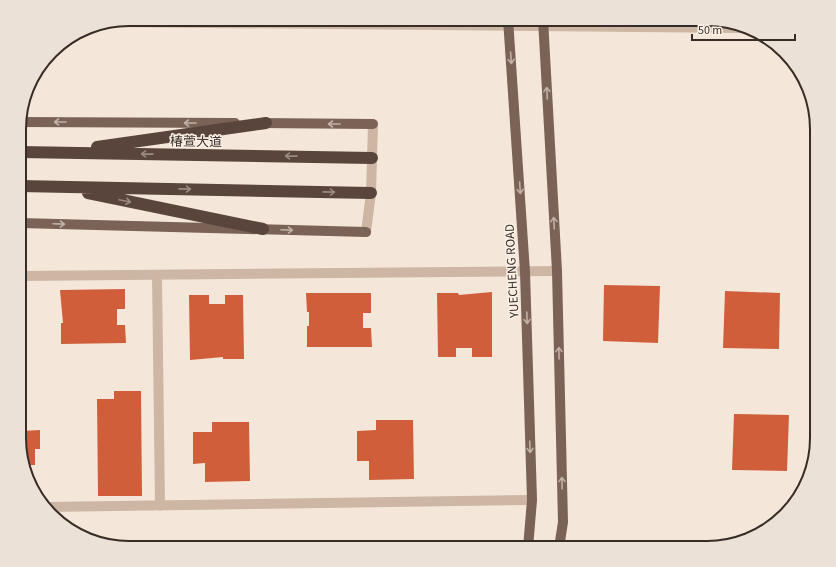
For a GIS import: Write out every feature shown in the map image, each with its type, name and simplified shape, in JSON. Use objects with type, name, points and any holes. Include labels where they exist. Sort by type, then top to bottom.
[{"type":"highway","points":[[59,153],[266,123]]},
{"type":"highway","name":"椿萱大道","points":[[26,152],[372,158]]},
{"type":"highway","points":[[26,186],[372,193]]},
{"type":"highway","points":[[60,187],[263,229]]},
{"type":"main road","name":"YUECHENG ROAD","points":[[508,26],[525,272],[532,500],[529,541]]},
{"type":"main road","points":[[543,26],[557,272],[563,522],[560,541]]},
{"type":"main road","points":[[27,122],[373,124]]},
{"type":"main road","points":[[26,223],[366,232]]},
{"type":"street","points":[[673,26],[722,28]]},
{"type":"street","points":[[366,232],[372,193],[373,124]]},
{"type":"street","points":[[26,276],[557,272]]},
{"type":"street","points":[[157,275],[160,506]]},
{"type":"street","points":[[52,507],[532,500]]},
{"type":"building","points":[[604,285],[660,286],[658,343],[603,341]]},
{"type":"building","points":[[125,289],[125,309],[117,309],[117,325],[125,325],[126,343],[61,344],[61,323],[63,323],[60,290]]},
{"type":"building","points":[[725,291],[780,293],[779,349],[723,348]]},
{"type":"building","points":[[492,292],[492,357],[472,357],[472,348],[456,348],[456,357],[438,357],[437,293],[458,293],[459,295]]},
{"type":"building","points":[[306,293],[371,293],[371,313],[363,313],[363,328],[371,328],[372,347],[307,347],[309,312],[307,312]]},
{"type":"building","points":[[189,295],[209,295],[209,304],[225,304],[225,295],[243,295],[244,359],[223,359],[223,357],[190,360]]},
{"type":"building","points":[[114,391],[141,391],[142,496],[98,496],[97,399],[114,399]]},
{"type":"building","points":[[734,414],[789,415],[787,471],[732,470]]},
{"type":"building","points":[[376,420],[413,420],[414,479],[369,480],[369,461],[357,461],[357,431],[376,430]]},
{"type":"building","points":[[212,422],[249,422],[250,481],[205,482],[205,463],[193,464],[193,432],[212,432]]},
{"type":"building","points":[[40,430],[40,449],[35,449],[35,465],[30,465],[26,431]]}]
